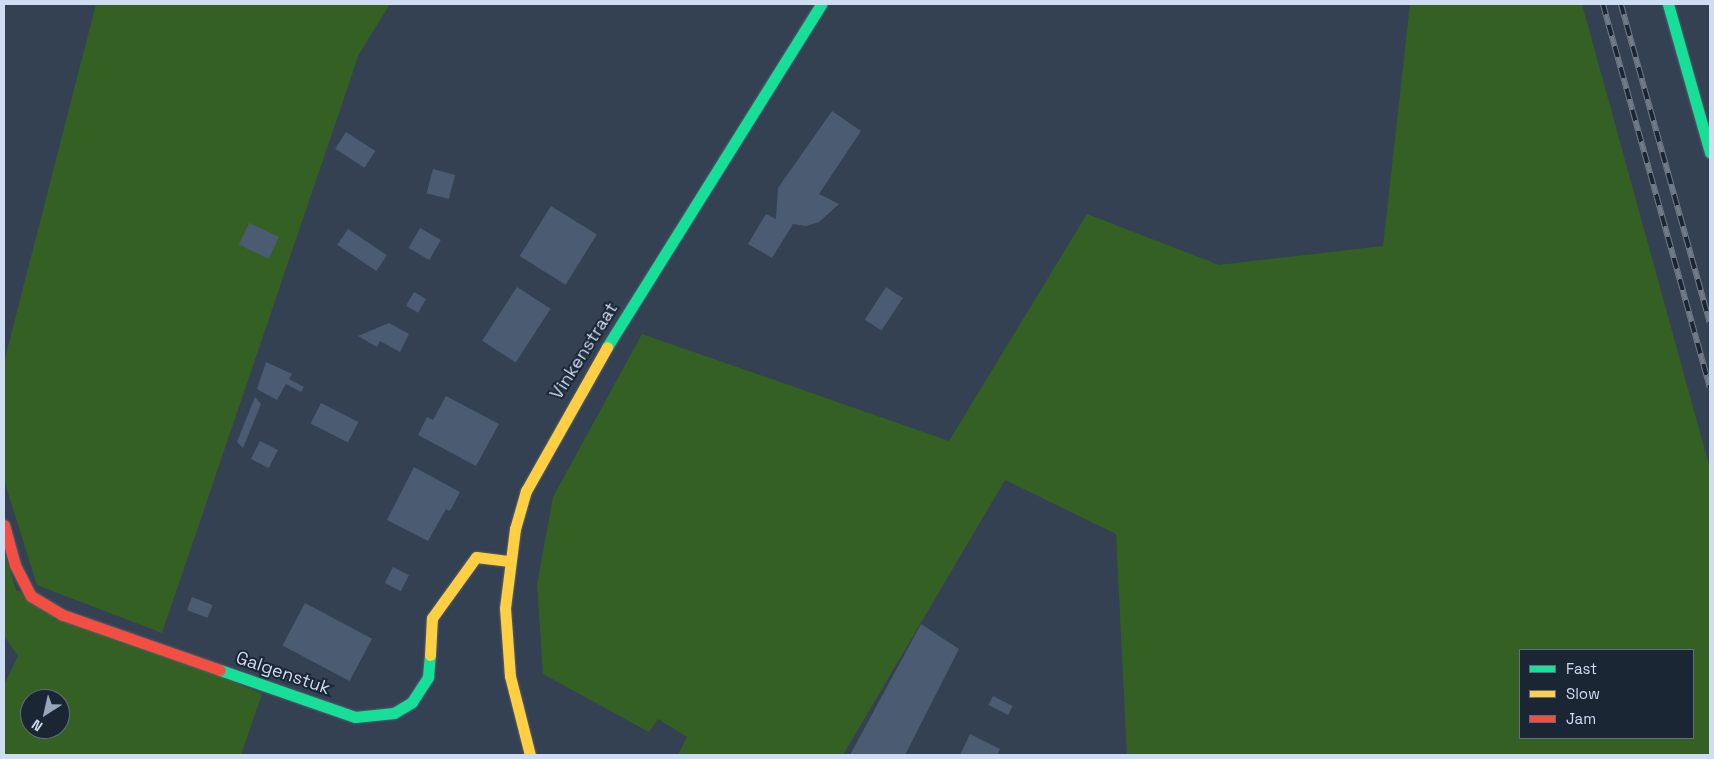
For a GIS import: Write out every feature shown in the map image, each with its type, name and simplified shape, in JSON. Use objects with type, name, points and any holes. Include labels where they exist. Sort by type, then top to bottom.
[{"type":"street","name":"Vinkenstraat","points":[[530,755],[510,676],[506,641],[510,561],[526,491],[544,452],[821,4]]},
{"type":"street","points":[[1668,4],[1710,152]]},
{"type":"street","name":"Galgenstuk","points":[[4,526],[15,566],[31,596],[63,614],[355,717],[394,713],[412,702],[428,677],[432,618],[476,557],[510,561]]},
{"type":"green space","points":[[96,4],[390,4],[359,54],[162,633],[37,585],[4,480],[4,362]]},
{"type":"green space","points":[[1410,4],[1582,4],[1710,469],[1710,755],[1127,755],[1116,534],[1005,480],[843,755],[678,755],[687,737],[658,719],[649,732],[543,674],[537,585],[553,497],[642,334],[949,441],[1087,214],[1219,265],[1383,246]]},
{"type":"green space","points":[[4,551],[16,590],[262,694],[241,755],[4,755],[4,685],[18,656],[4,636]]},
{"type":"building","points":[[832,111],[861,131],[819,194],[839,204],[819,222],[806,226],[793,224],[772,258],[748,244],[766,214],[776,219],[778,188]]},
{"type":"building","points":[[346,132],[375,151],[364,168],[335,149]]},
{"type":"building","points":[[433,169],[455,175],[449,199],[427,193]]},
{"type":"building","points":[[551,206],[597,235],[566,285],[520,256]]},
{"type":"building","points":[[249,223],[279,237],[269,259],[239,245]]},
{"type":"building","points":[[420,228],[441,240],[429,260],[408,248]]},
{"type":"building","points":[[348,229],[387,255],[376,271],[337,245]]},
{"type":"building","points":[[517,287],[551,309],[516,362],[482,341]]},
{"type":"building","points":[[886,287],[903,298],[882,331],[865,320]]},
{"type":"building","points":[[414,292],[426,299],[418,313],[406,306]]},
{"type":"building","points":[[389,323],[409,334],[400,352],[380,341],[377,347],[358,336]]},
{"type":"building","points":[[266,362],[292,374],[289,379],[304,387],[301,392],[286,384],[277,400],[257,389]]},
{"type":"building","points":[[446,396],[499,424],[476,466],[418,435],[427,417],[433,420]]},
{"type":"building","points":[[255,397],[261,404],[243,448],[237,442]]},
{"type":"building","points":[[321,403],[358,422],[348,443],[311,423]]},
{"type":"building","points":[[260,441],[278,450],[269,468],[251,459]]},
{"type":"building","points":[[414,467],[460,492],[450,511],[446,509],[428,541],[387,520]]},
{"type":"building","points":[[393,567],[409,575],[401,591],[385,583]]},
{"type":"building","points":[[192,597],[213,605],[208,618],[187,610]]},
{"type":"building","points":[[305,603],[372,639],[350,681],[282,645]]},
{"type":"building","points":[[921,624],[959,649],[905,755],[850,755]]},
{"type":"building","points":[[993,696],[1013,706],[1008,715],[988,705]]},
{"type":"building","points":[[970,734],[1000,749],[997,755],[960,755]]},
{"type":"railway","points":[[1603,4],[1710,387]]},
{"type":"railway","points":[[1621,4],[1710,323]]},
{"type":"traffic: fast","points":[[607,347],[821,4]]},
{"type":"traffic: fast","points":[[1668,4],[1710,152]]},
{"type":"traffic: fast","points":[[220,670],[355,717],[394,713],[412,702],[428,677],[430,655]]},
{"type":"traffic: slow","points":[[530,755],[510,676],[505,608],[515,529],[526,491],[607,347]]},
{"type":"traffic: slow","points":[[430,655],[432,618],[476,557],[510,561]]},
{"type":"traffic: jam","points":[[4,525],[15,565],[31,596],[63,615],[220,670]]}]
